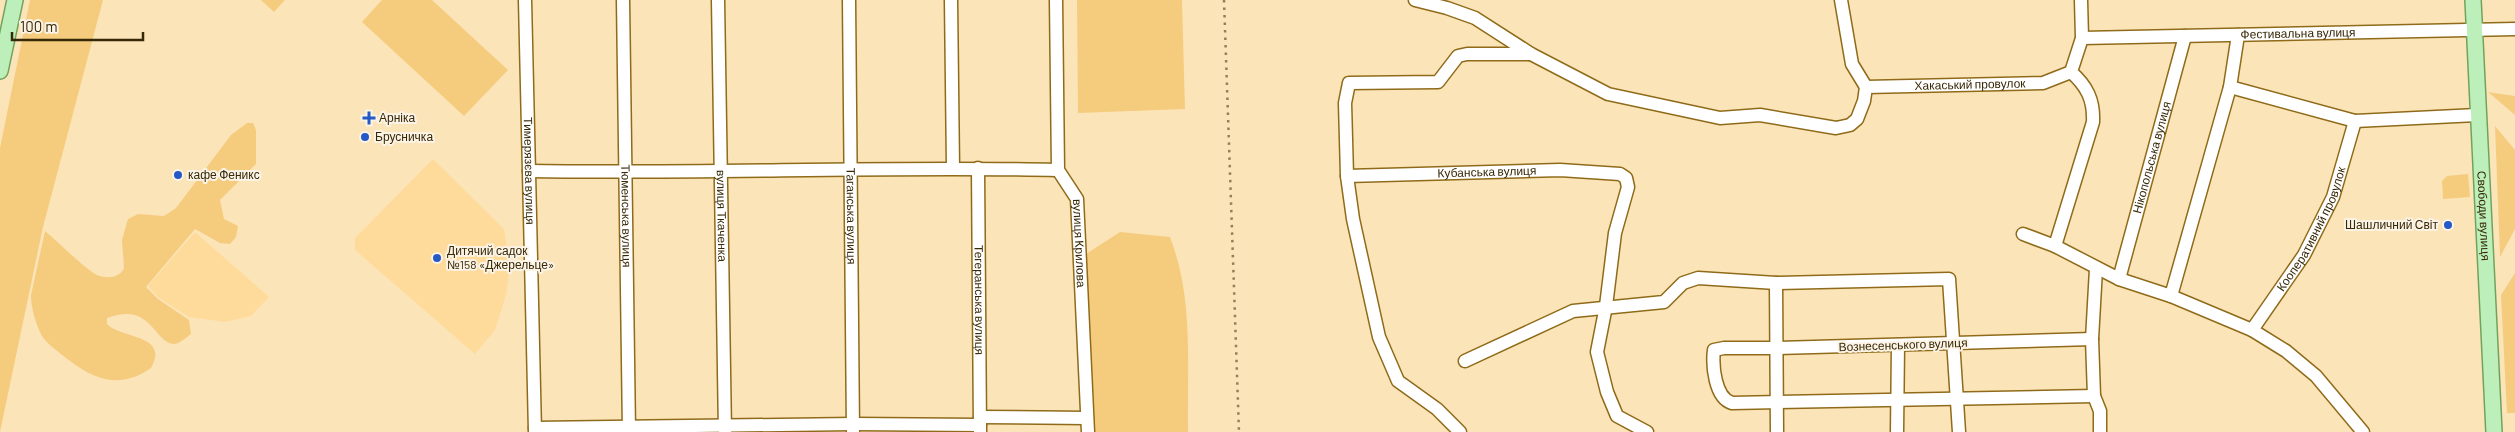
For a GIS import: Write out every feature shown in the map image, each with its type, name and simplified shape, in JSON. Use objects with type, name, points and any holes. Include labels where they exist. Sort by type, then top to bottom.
[{"type":"main road","points":[[0,71],[15,0]]},
{"type":"main road","name":"Свободи вулиця","points":[[2473,0],[2494,432]]},
{"type":"street","name":"Тимерязєва вулиця","points":[[525,0],[535,430]]},
{"type":"street","name":"Тюменська вулиця","points":[[623,0],[629,430]]},
{"type":"street","name":"вулиця Ткаченка","points":[[718,0],[719,172],[725,429]]},
{"type":"street","name":"Таганська вулиця","points":[[849,0],[853,428]]},
{"type":"street","points":[[951,0],[953,168]]},
{"type":"street","points":[[529,171],[719,172],[953,168],[1058,170],[1056,0]]},
{"type":"street","points":[[1415,0],[1475,18],[1531,54],[1608,94],[1720,118],[1760,115],[1836,128],[1850,125],[1857,119],[1866,87],[1852,64],[1841,0]]},
{"type":"street","points":[[2055,246],[2093,122],[2094,110],[2090,96],[2084,84],[2071,72],[2082,38],[2081,0]]},
{"type":"street","name":"Фестивальна вулиця","points":[[2082,38],[2515,29]]},
{"type":"street","points":[[2171,296],[2230,87],[2238,34]]},
{"type":"street","name":"Нікопольська вулиця","points":[[2119,279],[2185,36]]},
{"type":"street","points":[[1460,432],[1437,409],[1398,381],[1379,337],[1353,219],[1347,176],[1345,103],[1348,83],[1438,82],[1458,56],[1467,54],[1531,54]]},
{"type":"street","name":"Хакаський провулок","points":[[1866,87],[2043,82],[2071,72]]},
{"type":"street","points":[[2230,87],[2355,121],[2478,115]]},
{"type":"street","name":"Кооперативний провулок","points":[[2252,330],[2304,255],[2329,206],[2355,121]]},
{"type":"street","name":"Тегеранська вулиця","points":[[978,168],[980,425]]},
{"type":"street","name":"вулиця Крилова","points":[[1058,170],[1077,199],[1088,432]]},
{"type":"street","name":"Кубанська вулиця","points":[[1347,176],[1560,170],[1620,174],[1626,178],[1628,188],[1615,233],[1606,306]]},
{"type":"street","points":[[2023,234],[2055,246],[2096,269],[2119,279],[2171,296],[2252,330],[2286,351],[2316,376],[2363,432]]},
{"type":"street","points":[[2096,269],[2092,339],[2094,396],[2100,411],[2100,432]]},
{"type":"street","points":[[1465,361],[1573,311],[1606,306],[1657,305],[1664,302],[1683,283],[1698,278],[1776,283],[1949,279],[1959,432]]},
{"type":"street","points":[[1776,283],[1777,432]]},
{"type":"street","points":[[1606,306],[1597,352],[1606,392],[1618,416],[1647,432]]},
{"type":"street","name":"Вознесенського вулиця","points":[[1776,403],[1732,403],[1725,401],[1720,394],[1713,359],[1714,350],[1724,348],[2092,339]]},
{"type":"street","points":[[1898,345],[1898,432]]},
{"type":"street","points":[[1776,403],[2094,396]]},
{"type":"street","points":[[535,430],[853,428],[980,425],[1087,418]]},
{"type":"shaded area","points":[[30,0],[103,0],[43,227],[0,432],[0,148]]},
{"type":"shaded area","points":[[261,0],[285,0],[274,12]]},
{"type":"shaded area","points":[[382,0],[432,0],[508,70],[464,116],[362,22]]},
{"type":"shaded area","points":[[1077,0],[1182,0],[1185,109],[1078,113]]},
{"type":"shaded area","points":[[2488,92],[2515,96],[2515,115]]},
{"type":"shaded area","points":[[247,123],[253,123],[256,130],[256,164],[220,200],[224,219],[238,226],[236,237],[230,244],[220,243],[195,229],[146,287],[158,299],[189,320],[191,334],[175,344],[162,338],[143,319],[134,315],[122,314],[107,318],[107,324],[114,329],[149,343],[154,349],[155,357],[151,368],[127,379],[115,380],[104,379],[82,369],[49,344],[42,336],[36,323],[31,295],[45,231],[92,272],[104,277],[116,276],[124,268],[122,240],[128,219],[138,214],[164,216],[176,208],[231,135]]},
{"type":"shaded area","points":[[2495,126],[2515,150],[2515,229],[2500,257]]},
{"type":"shaded area","name":"Дитячий садок №158 «Джерельце»","points":[[433,159],[504,229],[510,267],[506,295],[495,330],[475,354],[355,250],[355,238]]},
{"type":"shaded area","points":[[2468,174],[2470,197],[2443,199],[2442,181],[2447,176]]},
{"type":"shaded area","points":[[195,232],[269,297],[251,316],[225,322],[189,317],[159,298],[148,286]]},
{"type":"shaded area","points":[[1120,232],[1170,237],[1178,260],[1183,284],[1188,333],[1188,432],[1092,432],[1086,254]]},
{"type":"shaded area","points":[[2515,273],[2515,413],[2507,413],[2501,295]]},
{"type":"railway","points":[[1224,0],[1239,432]]},
{"type":"place","name":"Арніка","points":[[369,118]]},
{"type":"place","name":"Брусничка","points":[[365,137]]},
{"type":"place","name":"кафе Феникс","points":[[178,175]]},
{"type":"place","name":"Шашличний Світ","points":[[2448,225]]},
{"type":"place","name":"Дитячий садок №158 «Джерельце»","points":[[437,258]]}]
